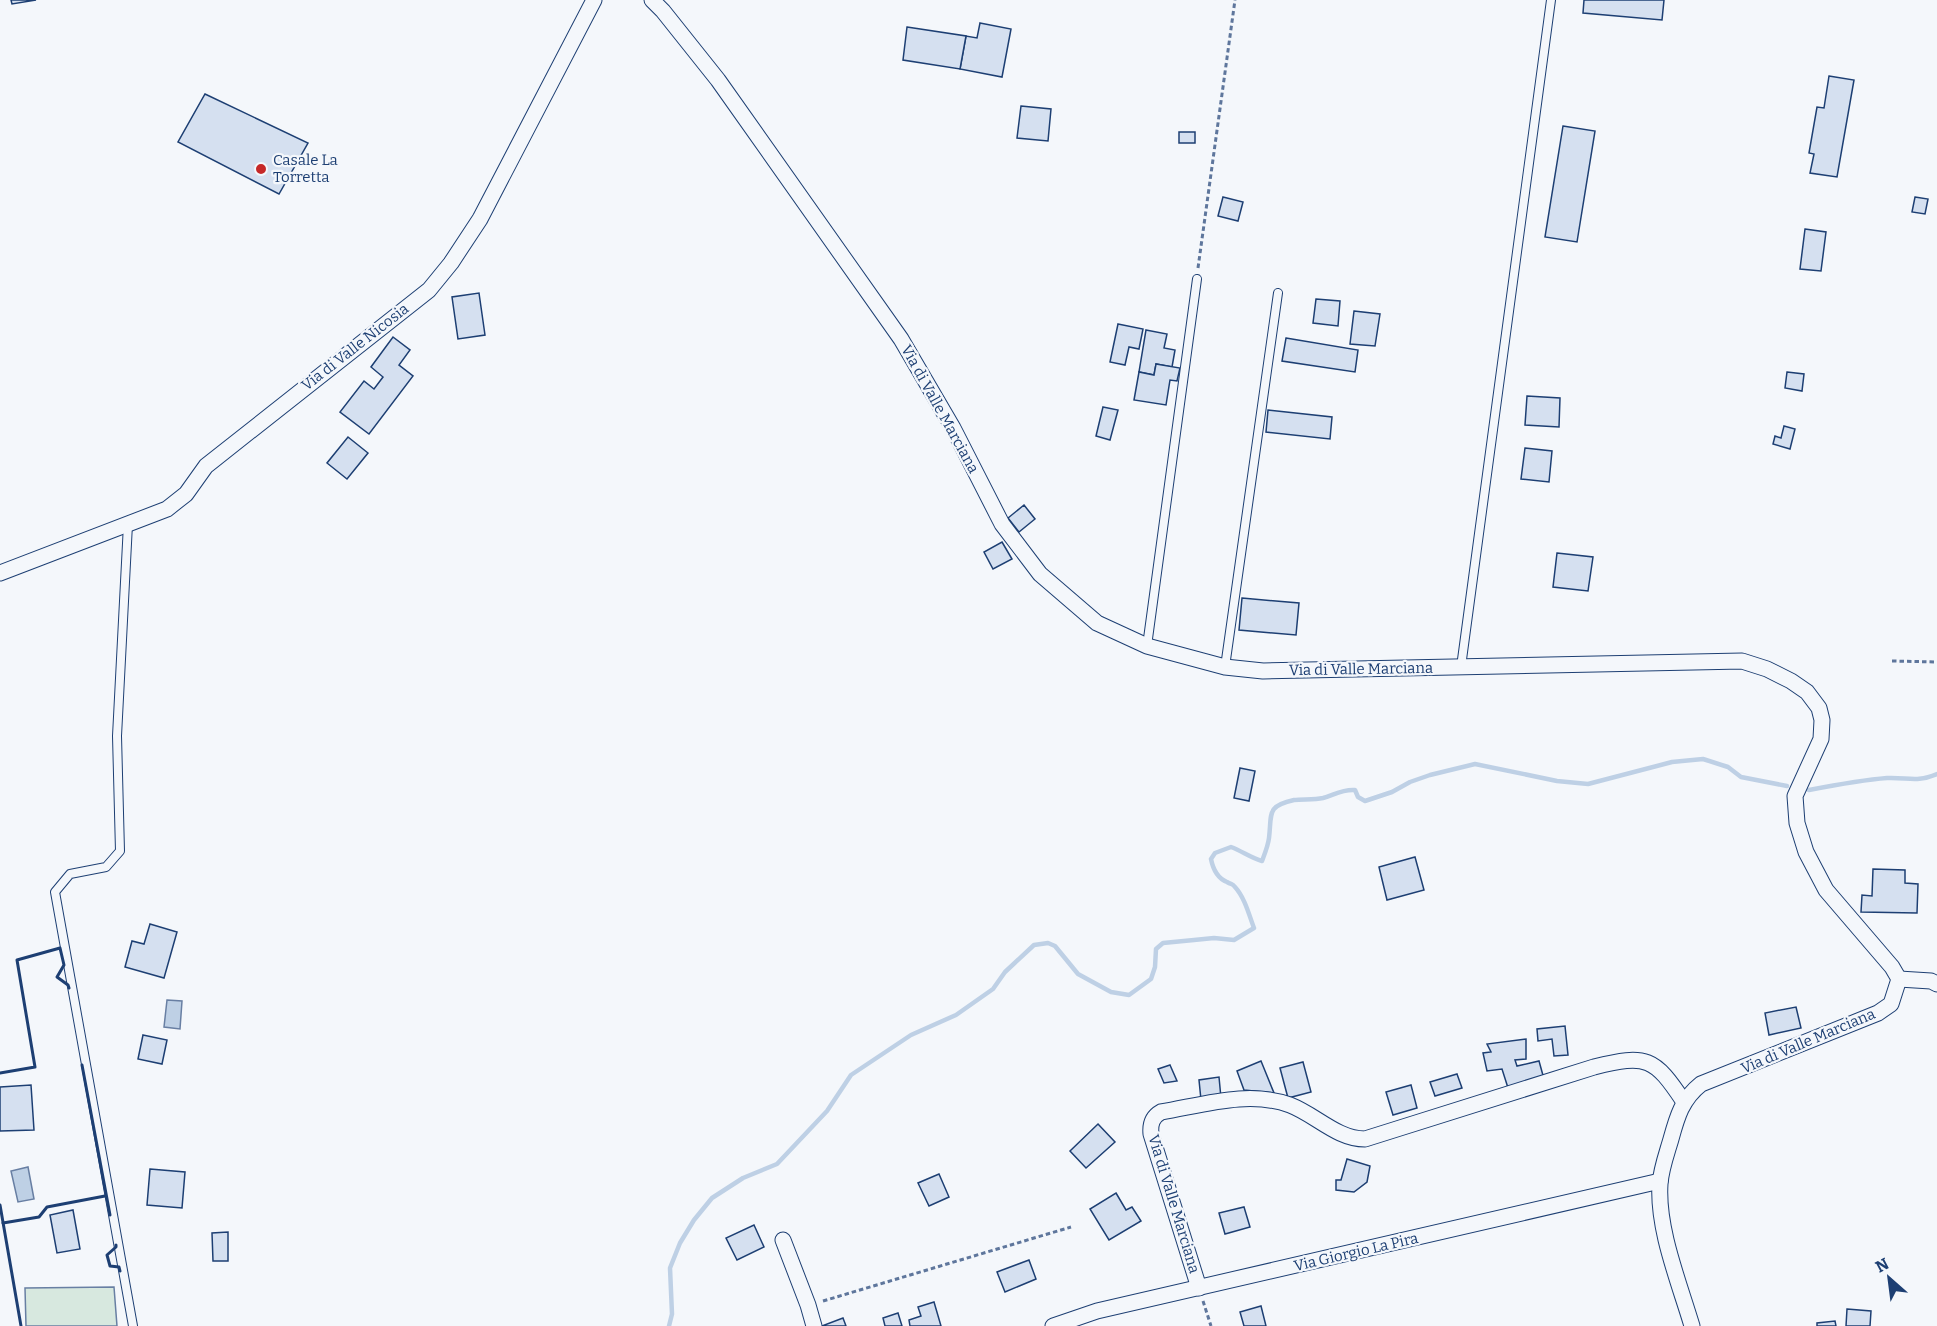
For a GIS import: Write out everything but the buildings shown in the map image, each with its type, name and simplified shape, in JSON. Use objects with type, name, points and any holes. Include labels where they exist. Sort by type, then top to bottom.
[{"type":"street","name":"Via di Valle Nicosia","points":[[0,573],[167,509],[186,494],[206,466],[429,290],[451,263],[480,219],[594,0]]},
{"type":"street","name":"Via di Valle Marciana","points":[[652,0],[718,80],[901,339],[953,428],[1002,524],[1014,541],[1040,574],[1097,623],[1147,646],[1225,667],[1263,671],[1742,662],[1767,669],[1807,692],[1819,708],[1822,720],[1821,739],[1796,796],[1797,823],[1806,852],[1826,890],[1892,967],[1899,979],[1891,1004],[1878,1013],[1701,1084],[1690,1093],[1684,1102],[1675,1125],[1660,1181],[1660,1215],[1692,1326]]},
{"type":"street","points":[[1899,979],[1931,981],[1937,984]]},
{"type":"street","name":"Via di Valle Marciana","points":[[1199,1288],[1151,1134],[1152,1122],[1161,1112],[1253,1098],[1287,1104],[1308,1112],[1329,1128],[1356,1139],[1365,1139],[1594,1067],[1630,1059],[1642,1060],[1654,1065],[1684,1102]]},
{"type":"street","name":"Via Giorgio La Pira","points":[[1053,1326],[1097,1311],[1660,1181]]},
{"type":"street","points":[[783,1240],[814,1326]]},
{"type":"lane","points":[[1461,667],[1551,0]]},
{"type":"lane","points":[[1147,646],[1197,279]]},
{"type":"lane","points":[[1225,667],[1278,292]]},
{"type":"lane","points":[[128,524],[117,736],[120,851],[106,867],[70,874],[55,892],[133,1326]]},
{"type":"path","points":[[1197,279],[1235,0]]},
{"type":"path","points":[[1892,661],[1937,662]]},
{"type":"path","points":[[808,1305],[1071,1227]]},
{"type":"path","points":[[1199,1288],[1211,1326]]},
{"type":"shaded area","points":[[114,1287],[117,1326],[26,1326],[25,1288]]},
{"type":"water","points":[[167,1000],[182,1001],[180,1029],[164,1027]]},
{"type":"water","points":[[28,1167],[34,1199],[18,1202],[11,1171]]},
{"type":"waterway","points":[[669,1326],[672,1314],[670,1268],[680,1243],[694,1220],[712,1198],[743,1178],[777,1164],[827,1111],[851,1075],[911,1035],[956,1015],[993,989],[1005,972],[1034,945],[1048,943],[1055,946],[1078,974],[1111,992],[1129,995],[1151,979],[1155,967],[1156,949],[1163,943],[1214,938],[1234,940],[1254,928],[1238,891],[1218,876],[1211,859],[1215,853],[1231,847],[1262,861],[1269,841],[1272,812],[1285,802],[1323,798],[1350,790],[1355,790],[1358,797],[1365,801],[1430,775],[1475,764],[1557,781],[1588,784],[1672,762],[1703,759],[1728,767],[1741,777],[1787,786]]},
{"type":"waterway","points":[[1809,790],[1868,780],[1917,779],[1937,774]]},
{"type":"wall","points":[[0,1073],[35,1067],[17,960],[60,948],[64,965],[57,977],[69,988]]},
{"type":"wall","points":[[82,1065],[110,1215]]},
{"type":"wall","points":[[3,1223],[39,1217],[47,1207],[105,1196]]},
{"type":"wall","points":[[0,1205],[21,1326]]},
{"type":"wall","points":[[116,1245],[107,1255],[110,1266],[119,1267],[120,1271]]},
{"type":"place","name":"Casale La Torretta","points":[[261,169]]}]
